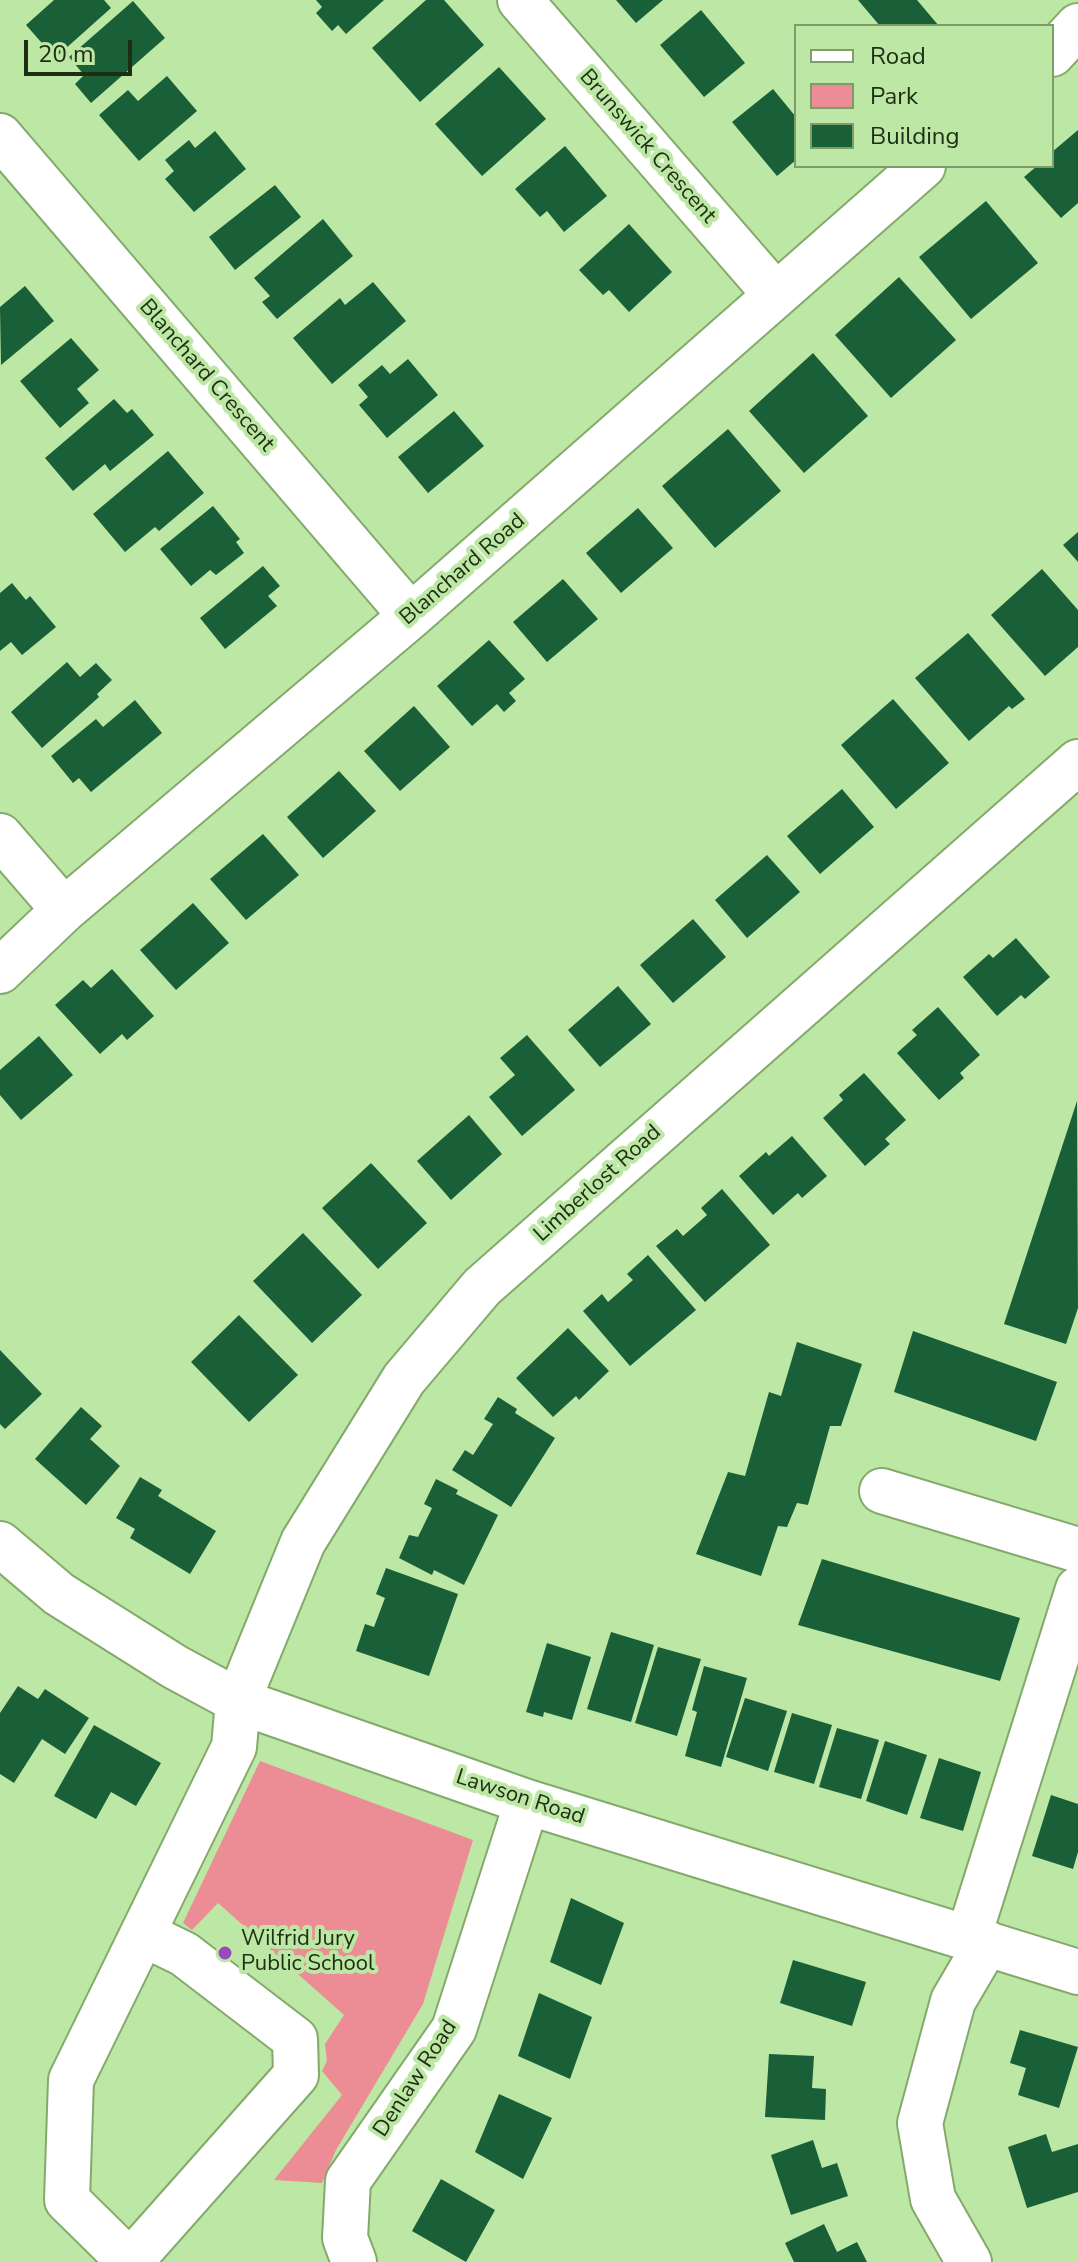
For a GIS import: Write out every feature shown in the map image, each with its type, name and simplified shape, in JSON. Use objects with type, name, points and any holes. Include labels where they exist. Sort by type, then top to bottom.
[{"type":"street","name":"Brunswick Crescent","points":[[520,0],[775,294]]},
{"type":"street","points":[[1054,52],[1078,26]]},
{"type":"street","name":"Blanchard Crescent","points":[[0,136],[411,616]]},
{"type":"street","name":"Blanchard Road","points":[[0,971],[64,910],[411,616],[921,168]]},
{"type":"street","name":"Limberlost Road","points":[[143,1934],[184,1954],[295,2039],[296,2075],[130,2262],[67,2200],[71,2080],[234,1747],[238,1701],[303,1542],[404,1379],[482,1287],[1078,762]]},
{"type":"street","points":[[0,836],[64,910]]},
{"type":"street","points":[[882,1491],[1078,1550]]},
{"type":"street","name":"Lawson Road","points":[[0,1544],[59,1594],[175,1667],[238,1701],[527,1802],[1078,1972]]},
{"type":"street","points":[[969,2262],[933,2199],[920,2123],[953,2001],[978,1941],[1078,1589]]},
{"type":"street","name":"Denlaw Road","points":[[354,2262],[345,2238],[348,2181],[454,2029],[527,1802]]},
{"type":"green space","points":[[260,1761],[473,1840],[423,2004],[336,2150],[322,2183],[274,2180],[342,2095],[322,2071],[327,2061],[325,2044],[344,2015],[218,1903],[192,1930],[183,1923]]},
{"type":"building","points":[[54,0],[104,0],[111,8],[55,58],[26,25]]},
{"type":"building","points":[[316,0],[384,0],[346,34],[338,25],[332,31],[316,13],[322,7]]},
{"type":"building","points":[[426,0],[444,0],[484,45],[420,102],[372,48]]},
{"type":"building","points":[[616,0],[663,0],[636,23]]},
{"type":"building","points":[[858,0],[917,0],[937,24],[878,24]]},
{"type":"building","points":[[133,1],[165,38],[91,103],[75,84],[84,75],[69,57]]},
{"type":"building","points":[[701,10],[745,63],[704,97],[660,45]]},
{"type":"building","points":[[499,67],[546,119],[482,176],[435,124]]},
{"type":"building","points":[[167,76],[197,111],[139,161],[99,115],[128,90],[138,101]]},
{"type":"building","points":[[773,89],[794,115],[794,162],[777,176],[732,122]]},
{"type":"building","points":[[1078,130],[1078,203],[1061,218],[1024,177],[1035,168],[1054,168],[1054,150]]},
{"type":"building","points":[[215,131],[246,169],[194,212],[165,179],[174,171],[165,160],[189,140],[195,148]]},
{"type":"building","points":[[565,146],[607,196],[564,232],[547,211],[540,217],[515,189]]},
{"type":"building","points":[[275,185],[301,217],[235,270],[209,237]]},
{"type":"building","points":[[986,201],[1038,263],[971,319],[919,257]]},
{"type":"building","points":[[323,219],[353,256],[277,319],[262,302],[270,296],[254,278]]},
{"type":"building","points":[[629,224],[672,272],[629,312],[609,290],[603,295],[579,270]]},
{"type":"building","points":[[899,277],[956,340],[891,398],[835,335]]},
{"type":"building","points":[[373,282],[406,321],[332,384],[293,338],[340,298],[345,305]]},
{"type":"building","points":[[25,286],[54,321],[1,365],[0,307]]},
{"type":"building","points":[[71,338],[99,370],[77,389],[89,403],[60,428],[20,381]]},
{"type":"building","points":[[813,353],[868,416],[804,473],[749,411]]},
{"type":"building","points":[[408,359],[438,395],[387,438],[359,405],[368,397],[358,385],[382,365],[390,374]]},
{"type":"building","points":[[114,399],[127,413],[132,409],[154,435],[110,471],[105,464],[73,491],[45,458]]},
{"type":"building","points":[[454,411],[484,446],[428,493],[398,457]]},
{"type":"building","points":[[728,429],[781,491],[715,548],[662,486]]},
{"type":"building","points":[[168,451],[204,493],[159,531],[155,527],[125,552],[93,514]]},
{"type":"building","points":[[213,506],[240,539],[236,542],[244,553],[216,575],[210,570],[191,586],[160,549]]},
{"type":"building","points":[[638,508],[673,548],[621,593],[586,553]]},
{"type":"building","points":[[1078,532],[1078,562],[1063,545]]},
{"type":"building","points":[[263,566],[280,586],[268,596],[277,606],[225,649],[200,618]]},
{"type":"building","points":[[1042,569],[1078,610],[1078,647],[1045,676],[991,615]]},
{"type":"building","points":[[563,579],[598,619],[547,662],[513,622]]},
{"type":"building","points":[[12,583],[26,600],[30,596],[56,627],[22,655],[11,642],[0,651],[0,593]]},
{"type":"building","points":[[968,633],[1025,699],[1012,709],[1009,706],[969,741],[915,678]]},
{"type":"building","points":[[489,640],[525,679],[509,693],[516,701],[504,712],[497,704],[472,726],[437,686]]},
{"type":"building","points":[[67,662],[80,677],[96,663],[112,680],[97,694],[99,697],[42,748],[11,712]]},
{"type":"building","points":[[893,699],[949,763],[896,809],[841,745]]},
{"type":"building","points":[[135,700],[162,733],[91,792],[79,778],[73,783],[51,756],[96,719],[103,727]]},
{"type":"building","points":[[414,706],[450,747],[400,791],[364,751]]},
{"type":"building","points":[[339,771],[376,811],[323,858],[287,817]]},
{"type":"building","points":[[842,789],[874,827],[820,874],[787,836]]},
{"type":"building","points":[[263,834],[299,875],[246,920],[210,879]]},
{"type":"building","points":[[767,855],[800,892],[747,938],[715,900]]},
{"type":"building","points":[[193,903],[229,943],[176,990],[140,950]]},
{"type":"building","points":[[693,919],[726,957],[673,1003],[640,965]]},
{"type":"building","points":[[1016,938],[1050,977],[1025,999],[1021,995],[997,1016],[963,977],[989,954],[993,958]]},
{"type":"building","points":[[112,969],[154,1016],[127,1040],[122,1034],[100,1054],[55,1005],[83,980],[91,988]]},
{"type":"building","points":[[618,986],[651,1024],[600,1067],[568,1030]]},
{"type":"building","points":[[938,1007],[980,1055],[960,1073],[964,1078],[939,1100],[897,1053],[917,1035],[912,1030]]},
{"type":"building","points":[[527,1035],[575,1090],[522,1136],[489,1097],[515,1075],[500,1058]]},
{"type":"building","points":[[39,1036],[73,1075],[21,1120],[0,1095],[0,1070]]},
{"type":"building","points":[[864,1073],[906,1120],[885,1139],[890,1144],[865,1166],[823,1118],[843,1100],[839,1095]]},
{"type":"building","points":[[1077,1101],[1078,1308],[1066,1344],[1004,1324]]},
{"type":"building","points":[[469,1115],[502,1154],[451,1200],[417,1161]]},
{"type":"building","points":[[792,1136],[827,1176],[802,1198],[798,1193],[773,1215],[739,1176],[766,1152],[769,1156]]},
{"type":"building","points":[[371,1163],[427,1223],[378,1269],[322,1208]]},
{"type":"building","points":[[722,1189],[770,1245],[705,1302],[656,1246],[677,1229],[683,1236],[707,1215],[701,1208]]},
{"type":"building","points":[[303,1233],[362,1295],[312,1343],[253,1281]]},
{"type":"building","points":[[648,1255],[696,1310],[630,1366],[583,1311],[602,1294],[608,1302],[633,1280],[627,1274]]},
{"type":"building","points":[[239,1315],[298,1375],[249,1422],[191,1362]]},
{"type":"building","points":[[568,1328],[609,1371],[579,1400],[576,1396],[553,1417],[516,1378]]},
{"type":"building","points":[[913,1331],[1057,1382],[1036,1441],[894,1392]]},
{"type":"building","points":[[797,1342],[862,1364],[841,1426],[830,1426],[808,1505],[797,1503],[787,1527],[778,1526],[761,1576],[696,1554],[728,1472],[745,1476],[769,1392],[781,1396]]},
{"type":"building","points":[[0,1350],[42,1394],[5,1429],[0,1424]]},
{"type":"building","points":[[498,1397],[517,1409],[515,1413],[555,1438],[511,1507],[452,1470],[465,1450],[473,1455],[493,1424],[484,1419]]},
{"type":"building","points":[[81,1407],[102,1426],[90,1439],[120,1466],[86,1505],[35,1459]]},
{"type":"building","points":[[140,1477],[162,1490],[158,1496],[216,1531],[190,1574],[130,1538],[135,1529],[116,1518]]},
{"type":"building","points":[[436,1479],[458,1490],[456,1494],[498,1515],[464,1585],[434,1570],[432,1575],[399,1558],[409,1535],[418,1537],[432,1508],[424,1504]]},
{"type":"building","points":[[822,1559],[1020,1618],[1000,1681],[798,1625]]},
{"type":"building","points":[[386,1568],[458,1594],[429,1676],[356,1651],[365,1624],[374,1627],[385,1598],[376,1594]]},
{"type":"building","points":[[611,1632],[654,1645],[631,1722],[587,1709]]},
{"type":"building","points":[[547,1643],[591,1657],[572,1720],[544,1712],[543,1717],[526,1712]]},
{"type":"building","points":[[658,1647],[701,1659],[677,1736],[635,1723]]},
{"type":"building","points":[[704,1666],[747,1678],[721,1767],[685,1756],[697,1712],[692,1710]]},
{"type":"building","points":[[18,1686],[38,1699],[45,1689],[89,1718],[65,1754],[42,1739],[14,1783],[0,1774],[0,1713]]},
{"type":"building","points":[[745,1698],[787,1711],[768,1771],[726,1757]]},
{"type":"building","points":[[792,1713],[832,1725],[814,1784],[774,1772]]},
{"type":"building","points":[[94,1725],[161,1763],[136,1806],[111,1792],[96,1819],[54,1796]]},
{"type":"building","points":[[837,1728],[879,1740],[861,1799],[819,1787]]},
{"type":"building","points":[[885,1741],[927,1755],[907,1815],[866,1801]]},
{"type":"building","points":[[939,1758],[981,1772],[963,1831],[920,1818]]},
{"type":"building","points":[[1051,1795],[1078,1804],[1078,1852],[1073,1869],[1032,1856]]},
{"type":"building","points":[[571,1898],[624,1923],[601,1985],[550,1962]]},
{"type":"building","points":[[793,1960],[866,1982],[852,2026],[780,2003]]},
{"type":"building","points":[[539,1993],[592,2017],[570,2079],[518,2056]]},
{"type":"building","points":[[1020,2030],[1078,2047],[1059,2108],[1018,2095],[1026,2068],[1010,2063]]},
{"type":"building","points":[[769,2054],[814,2056],[812,2088],[826,2089],[825,2120],[765,2117]]},
{"type":"building","points":[[499,2094],[552,2118],[523,2179],[475,2152]]},
{"type":"building","points":[[1046,2134],[1052,2152],[1078,2144],[1078,2192],[1027,2208],[1008,2147]]},
{"type":"building","points":[[813,2140],[822,2168],[837,2163],[848,2196],[791,2215],[771,2155]]},
{"type":"building","points":[[441,2179],[495,2210],[466,2262],[412,2231]]},
{"type":"building","points":[[824,2224],[837,2252],[857,2242],[867,2262],[794,2262],[785,2243]]},
{"type":"place","name":"Wilfrid Jury Public School","points":[[225,1953]]}]
